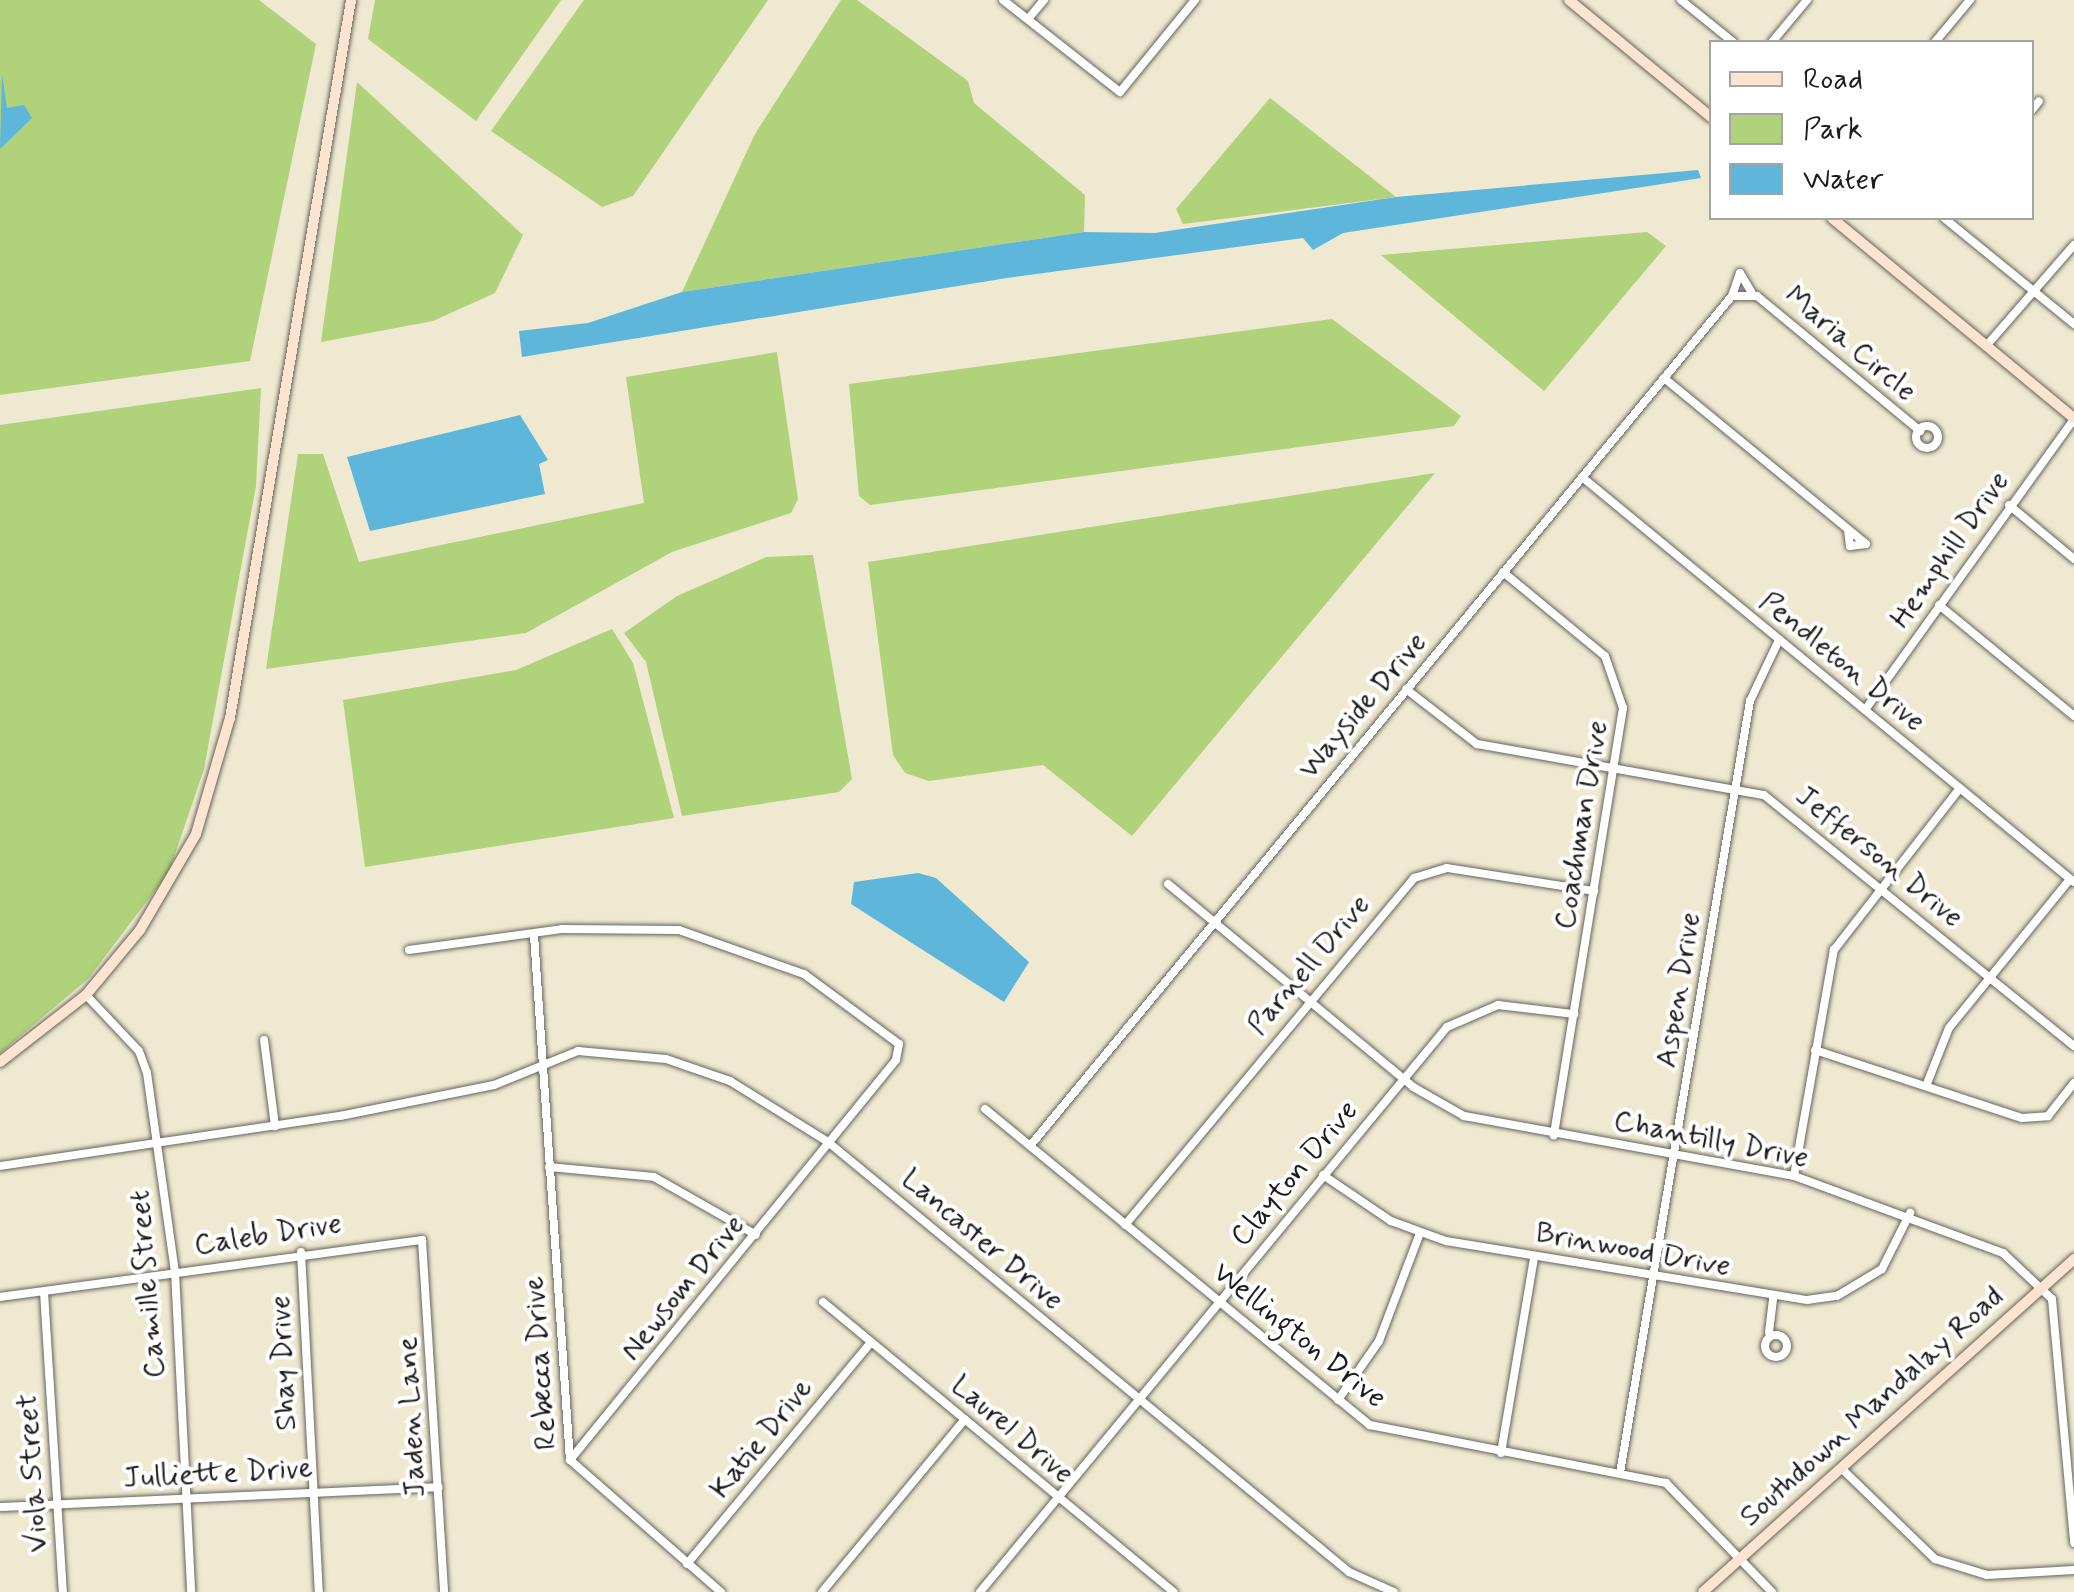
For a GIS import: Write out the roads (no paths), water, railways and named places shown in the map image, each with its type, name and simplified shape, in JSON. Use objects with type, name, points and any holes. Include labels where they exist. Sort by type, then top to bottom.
[{"type":"street","points":[[0,1062],[86,994],[140,930],[196,834],[230,718],[351,0]]},
{"type":"street","points":[[1004,0],[1120,92],[1195,0]]},
{"type":"street","points":[[1028,20],[1044,0]]},
{"type":"street","points":[[1569,0],[1709,116]]},
{"type":"street","points":[[1681,0],[1731,40]]},
{"type":"street","points":[[1774,40],[1807,0]]},
{"type":"street","points":[[1937,40],[1970,0]]},
{"type":"street","points":[[2034,107],[2039,101]]},
{"type":"street","points":[[1834,220],[2074,418]]},
{"type":"street","points":[[1946,220],[2074,324]]},
{"type":"street","points":[[1987,345],[2074,245]]},
{"type":"street","name":"Maria Circle","points":[[1752,293],[1732,296],[1740,273],[1752,293],[1920,430]]},
{"type":"street","name":"Wayside Drive","points":[[1030,1146],[1732,296]]},
{"type":"street","points":[[1664,378],[1866,544]]},
{"type":"street","name":"Hemphill Drive","points":[[1864,710],[2074,418]]},
{"type":"street","name":"Pendleton Drive","points":[[1582,477],[2072,880]]},
{"type":"street","points":[[2009,506],[2074,559]]},
{"type":"street","name":"Coachman Drive","points":[[1503,572],[1614,670],[1623,708],[1554,1135]]},
{"type":"street","points":[[1939,604],[2074,716]]},
{"type":"street","name":"Aspen Drive","points":[[1620,1473],[1735,788],[1758,673],[1780,640]]},
{"type":"street","name":"Jefferson Drive","points":[[1406,690],[1477,744],[1735,788],[1788,810],[2074,1046]]},
{"type":"street","points":[[1794,1176],[1834,950],[1960,788]]},
{"type":"street","name":"Parnell Drive","points":[[1125,1225],[1308,1001],[1426,872],[1594,891]]},
{"type":"street","points":[[1926,1086],[1949,1028],[2072,880]]},
{"type":"street","name":"Chantilly Drive","points":[[1168,884],[1403,1079],[1464,1116],[1794,1176],[1988,1242],[2044,1287]]},
{"type":"street","name":"Newsom Drive","points":[[534,935],[617,925],[679,930],[775,960],[893,1032],[896,1060],[570,1460]]},
{"type":"street","points":[[409,950],[534,935]]},
{"type":"street","name":"Rebecca Drive","points":[[534,935],[570,1460],[721,1592]]},
{"type":"street","name":"Camille Street","points":[[86,994],[144,1061],[175,1272],[191,1592]]},
{"type":"street","name":"Clayton Drive","points":[[980,1592],[1403,1079],[1475,1009],[1574,1014]]},
{"type":"street","points":[[264,1040],[275,1126]]},
{"type":"street","points":[[1815,1050],[2038,1119],[2074,1083]]},
{"type":"street","name":"Lancaster Drive","points":[[0,1166],[275,1126],[494,1085],[541,1062],[578,1051],[666,1059],[730,1081],[828,1142],[1350,1572],[1394,1592]]},
{"type":"street","name":"Wellington Drive","points":[[985,1109],[1338,1400],[1393,1434],[1620,1473],[1676,1488],[1772,1592]]},
{"type":"street","points":[[550,1167],[654,1178],[756,1234]]},
{"type":"street","name":"Brinwood Drive","points":[[1324,1175],[1420,1232],[1773,1297],[1828,1298],[1867,1280],[1892,1258],[1910,1213]]},
{"type":"street","points":[[1338,1400],[1379,1341],[1420,1232]]},
{"type":"street","name":"Caleb Drive","points":[[0,1297],[301,1252],[422,1240]]},
{"type":"street","name":"Jaden Lane","points":[[422,1240],[444,1592]]},
{"type":"street","name":"Shay Drive","points":[[301,1252],[320,1592]]},
{"type":"street","points":[[1501,1453],[1534,1256]]},
{"type":"street","name":"Southdown Mandalay Road","points":[[1703,1592],[2074,1259]]},
{"type":"street","points":[[2044,1287],[2052,1299],[2074,1542]]},
{"type":"street","name":"Viola Street","points":[[44,1292],[63,1592]]},
{"type":"street","points":[[1768,1332],[1773,1297]]},
{"type":"street","name":"Laurel Drive","points":[[823,1302],[1174,1592]]},
{"type":"street","name":"Katie Drive","points":[[687,1564],[871,1342]]},
{"type":"street","points":[[822,1592],[965,1420]]},
{"type":"street","points":[[1840,1468],[1935,1559],[1987,1574],[2074,1570]]},
{"type":"street","name":"Julliette Drive","points":[[0,1507],[438,1487]]},
{"type":"water","points":[[2,74],[7,108],[24,105],[32,118],[0,149]]},
{"type":"water","points":[[1698,170],[1701,178],[1343,233],[1313,250],[1303,238],[1007,278],[522,357],[519,331],[588,323],[682,292],[1084,232],[1155,233],[1396,197]]},
{"type":"water","points":[[520,415],[548,460],[539,464],[545,494],[370,531],[347,457]]},
{"type":"water","points":[[918,873],[936,878],[1029,962],[1004,1002],[851,904],[854,882]]}]
